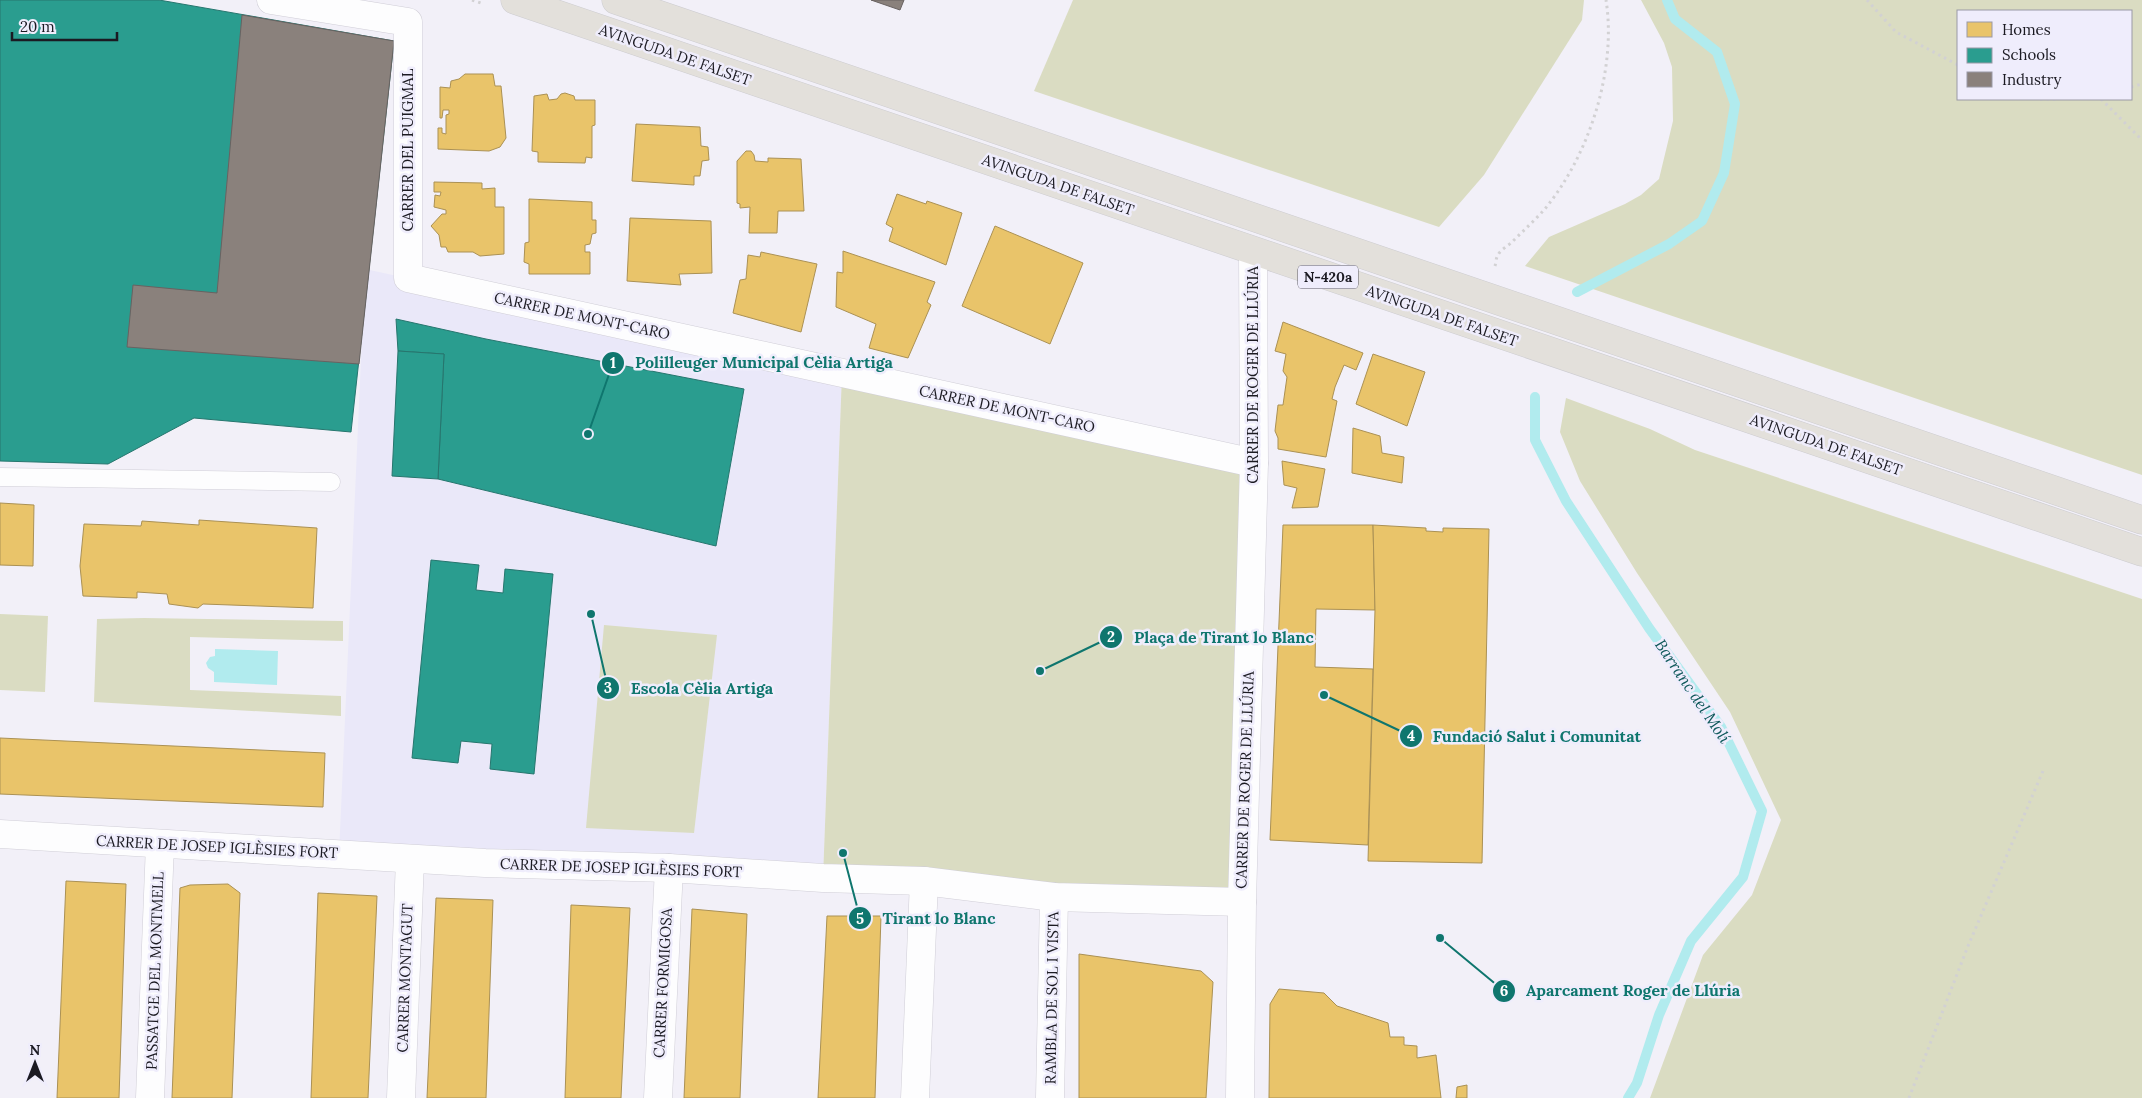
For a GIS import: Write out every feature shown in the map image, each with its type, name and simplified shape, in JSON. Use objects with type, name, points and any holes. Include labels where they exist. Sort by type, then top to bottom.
[{"type":"main road","name":"AVINGUDA DE FALSET","points":[[515,0],[1253,252],[2142,552]]},
{"type":"main road","name":"AVINGUDA DE FALSET","points":[[616,0],[2142,520]]},
{"type":"street","name":"CARRER DEL PUIGMAL","points":[[271,0],[408,22],[408,278]]},
{"type":"street","name":"CARRER DE ROGER DE LLÚRIA","points":[[1240,1098],[1242,902],[1254,463],[1253,252]]},
{"type":"street","name":"CARRER DE MONT-CARO","points":[[408,278],[1254,463]]},
{"type":"street","name":"CARRER DE JOSEP IGLÈSIES FORT","points":[[0,834],[485,863],[669,868],[823,878],[924,881],[1054,897],[1242,902]]},
{"type":"street","name":"PASSATGE DEL MONTMELL","points":[[150,1098],[160,844]]},
{"type":"street","name":"CARRER MONTAGUT","points":[[401,1098],[410,858]]},
{"type":"street","name":"CARRER FORMIGOSA","points":[[658,1098],[669,868]]},
{"type":"street","points":[[915,1098],[924,881]]},
{"type":"street","name":"RAMBLA DE SOL I VISTA","points":[[1050,1098],[1054,897]]},
{"type":"lane","points":[[0,478],[331,482]]},
{"type":"path","points":[[1868,0],[1896,32],[1957,64]]},
{"type":"path","points":[[1488,298],[1498,255],[1544,209],[1565,179],[1586,139],[1606,66],[1609,18],[1607,1]]},
{"type":"path","points":[[2102,100],[2142,140]]},
{"type":"path","points":[[1909,1098],[1964,955],[2043,771]]},
{"type":"shaded area","points":[[365,269],[842,373],[823,878],[339,854]]},
{"type":"green space","points":[[1073,0],[1584,0],[1582,20],[1484,175],[1439,227],[1034,91]]},
{"type":"green space","points":[[1641,0],[2142,0],[2142,475],[1525,266],[1549,237],[1625,204],[1641,195],[1659,179],[1673,121],[1672,67],[1664,43]]},
{"type":"green space","points":[[842,373],[1254,463],[1242,902],[823,878]]},
{"type":"green space","points":[[1566,398],[1650,429],[1695,450],[2142,599],[2142,1098],[1650,1098],[1703,955],[1752,895],[1781,820],[1730,712],[1637,573],[1580,481],[1560,432]]},
{"type":"green space","points":[[0,614],[48,616],[45,692],[0,690]]},
{"type":"green space","points":[[97,619],[343,621],[343,641],[190,637],[190,690],[341,696],[341,716],[94,702]]},
{"type":"green space","points":[[604,625],[717,635],[694,833],[586,828]]},
{"type":"water","points":[[215,649],[278,651],[277,685],[214,682],[214,672],[208,668],[206,663],[210,657],[215,656]]},
{"type":"building: Homes","points":[[465,74],[493,74],[495,86],[501,86],[506,138],[500,147],[489,151],[438,149],[438,128],[442,128],[442,133],[446,134],[446,115],[449,114],[449,110],[443,110],[442,118],[440,118],[440,87],[450,88],[451,81],[459,79]]},
{"type":"building: Homes","points":[[565,93],[574,96],[575,100],[595,100],[595,125],[592,126],[592,158],[586,157],[585,163],[538,162],[538,152],[532,151],[534,96],[547,94],[549,100],[557,99],[561,94]]},
{"type":"building: Homes","points":[[636,124],[700,127],[701,146],[708,147],[709,160],[702,161],[700,176],[694,176],[694,185],[632,181]]},
{"type":"building: Homes","points":[[746,151],[751,151],[755,161],[768,162],[768,158],[801,159],[804,211],[778,211],[777,233],[749,233],[750,207],[740,208],[740,204],[737,203],[737,161]]},
{"type":"building: Homes","points":[[434,182],[482,183],[482,189],[495,188],[495,207],[504,207],[504,254],[480,256],[473,252],[448,252],[446,247],[441,247],[439,235],[431,226],[442,214],[446,214],[446,210],[434,207],[435,195],[440,196],[441,192],[434,192]]},
{"type":"building: Homes","points":[[897,194],[926,204],[927,201],[962,213],[946,265],[889,241],[893,228],[886,224]]},
{"type":"building: Homes","points":[[529,199],[592,202],[592,220],[596,220],[596,233],[592,234],[590,244],[585,245],[585,252],[590,252],[590,274],[529,274],[529,264],[524,262],[525,243],[529,242]]},
{"type":"building: Homes","points":[[630,218],[711,221],[712,273],[679,274],[681,285],[627,281]]},
{"type":"building: Homes","points":[[995,226],[1083,263],[1050,344],[962,306]]},
{"type":"building: Homes","points":[[843,251],[935,282],[927,302],[931,305],[908,358],[869,348],[876,324],[836,307],[837,272],[843,273]]},
{"type":"building: Homes","points":[[761,252],[817,264],[801,332],[733,313],[740,280],[746,279],[748,255],[760,257]]},
{"type":"building: Homes","points":[[1283,322],[1363,353],[1356,370],[1344,365],[1335,387],[1332,399],[1337,401],[1326,457],[1278,449],[1278,438],[1275,431],[1278,405],[1283,405],[1287,377],[1283,371],[1286,354],[1275,351]]},
{"type":"building: Homes","points":[[1373,354],[1425,372],[1407,426],[1356,404]]},
{"type":"building: Homes","points":[[1353,428],[1380,436],[1382,453],[1404,457],[1402,483],[1352,473]]},
{"type":"building: Homes","points":[[1282,461],[1325,469],[1318,507],[1292,508],[1297,488],[1284,485]]},
{"type":"building: Homes","points":[[0,503],[34,505],[33,566],[0,565]]},
{"type":"building: Homes","points":[[199,520],[317,528],[313,608],[203,604],[198,608],[169,604],[167,594],[137,592],[137,598],[83,596],[80,566],[84,524],[141,526],[142,521],[199,525]]},
{"type":"building: Homes","points":[[1283,525],[1373,525],[1375,610],[1316,609],[1315,667],[1373,669],[1368,845],[1270,840]]},
{"type":"building: Homes","points":[[1373,525],[1426,528],[1426,531],[1443,532],[1443,528],[1489,529],[1482,863],[1368,861],[1375,610]]},
{"type":"building: Homes","points":[[0,738],[325,753],[323,807],[0,794]]},
{"type":"building: Homes","points":[[66,881],[126,884],[119,1098],[57,1098]]},
{"type":"building: Homes","points":[[228,884],[240,893],[232,1098],[172,1098],[180,888],[190,885]]},
{"type":"building: Homes","points":[[318,893],[377,896],[368,1098],[311,1098]]},
{"type":"building: Homes","points":[[436,898],[493,900],[486,1098],[427,1098]]},
{"type":"building: Homes","points":[[571,905],[630,908],[621,1098],[565,1098]]},
{"type":"building: Homes","points":[[692,909],[747,914],[740,1098],[684,1098]]},
{"type":"building: Homes","points":[[827,916],[881,916],[875,1098],[818,1098]]},
{"type":"building: Homes","points":[[1079,954],[1201,971],[1213,982],[1206,1098],[1079,1098]]},
{"type":"building: Homes","points":[[1279,989],[1324,993],[1337,1006],[1388,1023],[1390,1037],[1404,1037],[1404,1045],[1417,1046],[1417,1058],[1436,1055],[1441,1098],[1269,1098],[1270,1004]]},
{"type":"building: Homes","points":[[1467,1085],[1467,1098],[1456,1098],[1457,1087]]},
{"type":"building: Schools","points":[[0,0],[159,0],[394,41],[351,432],[194,418],[108,464],[0,461]]},
{"type":"building: Schools","points":[[396,319],[486,339],[744,389],[716,546],[438,479],[444,354],[398,351]]},
{"type":"building: Schools","points":[[398,351],[444,354],[438,479],[392,476]]},
{"type":"building: Schools","points":[[431,560],[479,565],[476,590],[503,593],[505,569],[553,574],[534,774],[490,769],[492,744],[461,741],[458,763],[412,758]]},
{"type":"building: Industry","points":[[871,0],[904,0],[900,10]]},
{"type":"building: Industry","points":[[242,15],[394,41],[359,364],[127,347],[133,285],[217,293]]},
{"type":"waterway","name":"Barranc del Molí","points":[[1577,292],[1669,244],[1702,221],[1724,173],[1735,104],[1717,52],[1675,19],[1667,0]]},
{"type":"waterway","name":"Barranc del Molí","points":[[1535,397],[1535,440],[1566,501],[1649,628],[1721,727],[1762,811],[1743,877],[1691,941],[1659,1015],[1637,1083],[1628,1098]]},
{"type":"place","name":"Polilleuger Municipal Cèlia Artiga","points":[[588,434]]},
{"type":"place","name":"Escola Cèlia Artiga","points":[[591,614]]},
{"type":"place","name":"Plaça de Tirant lo Blanc","points":[[1040,671]]},
{"type":"place","name":"Fundació Salut i Comunitat","points":[[1324,695]]},
{"type":"place","name":"Tirant lo Blanc","points":[[843,853]]},
{"type":"place","name":"Aparcament Roger de Llúria","points":[[1440,938]]}]
